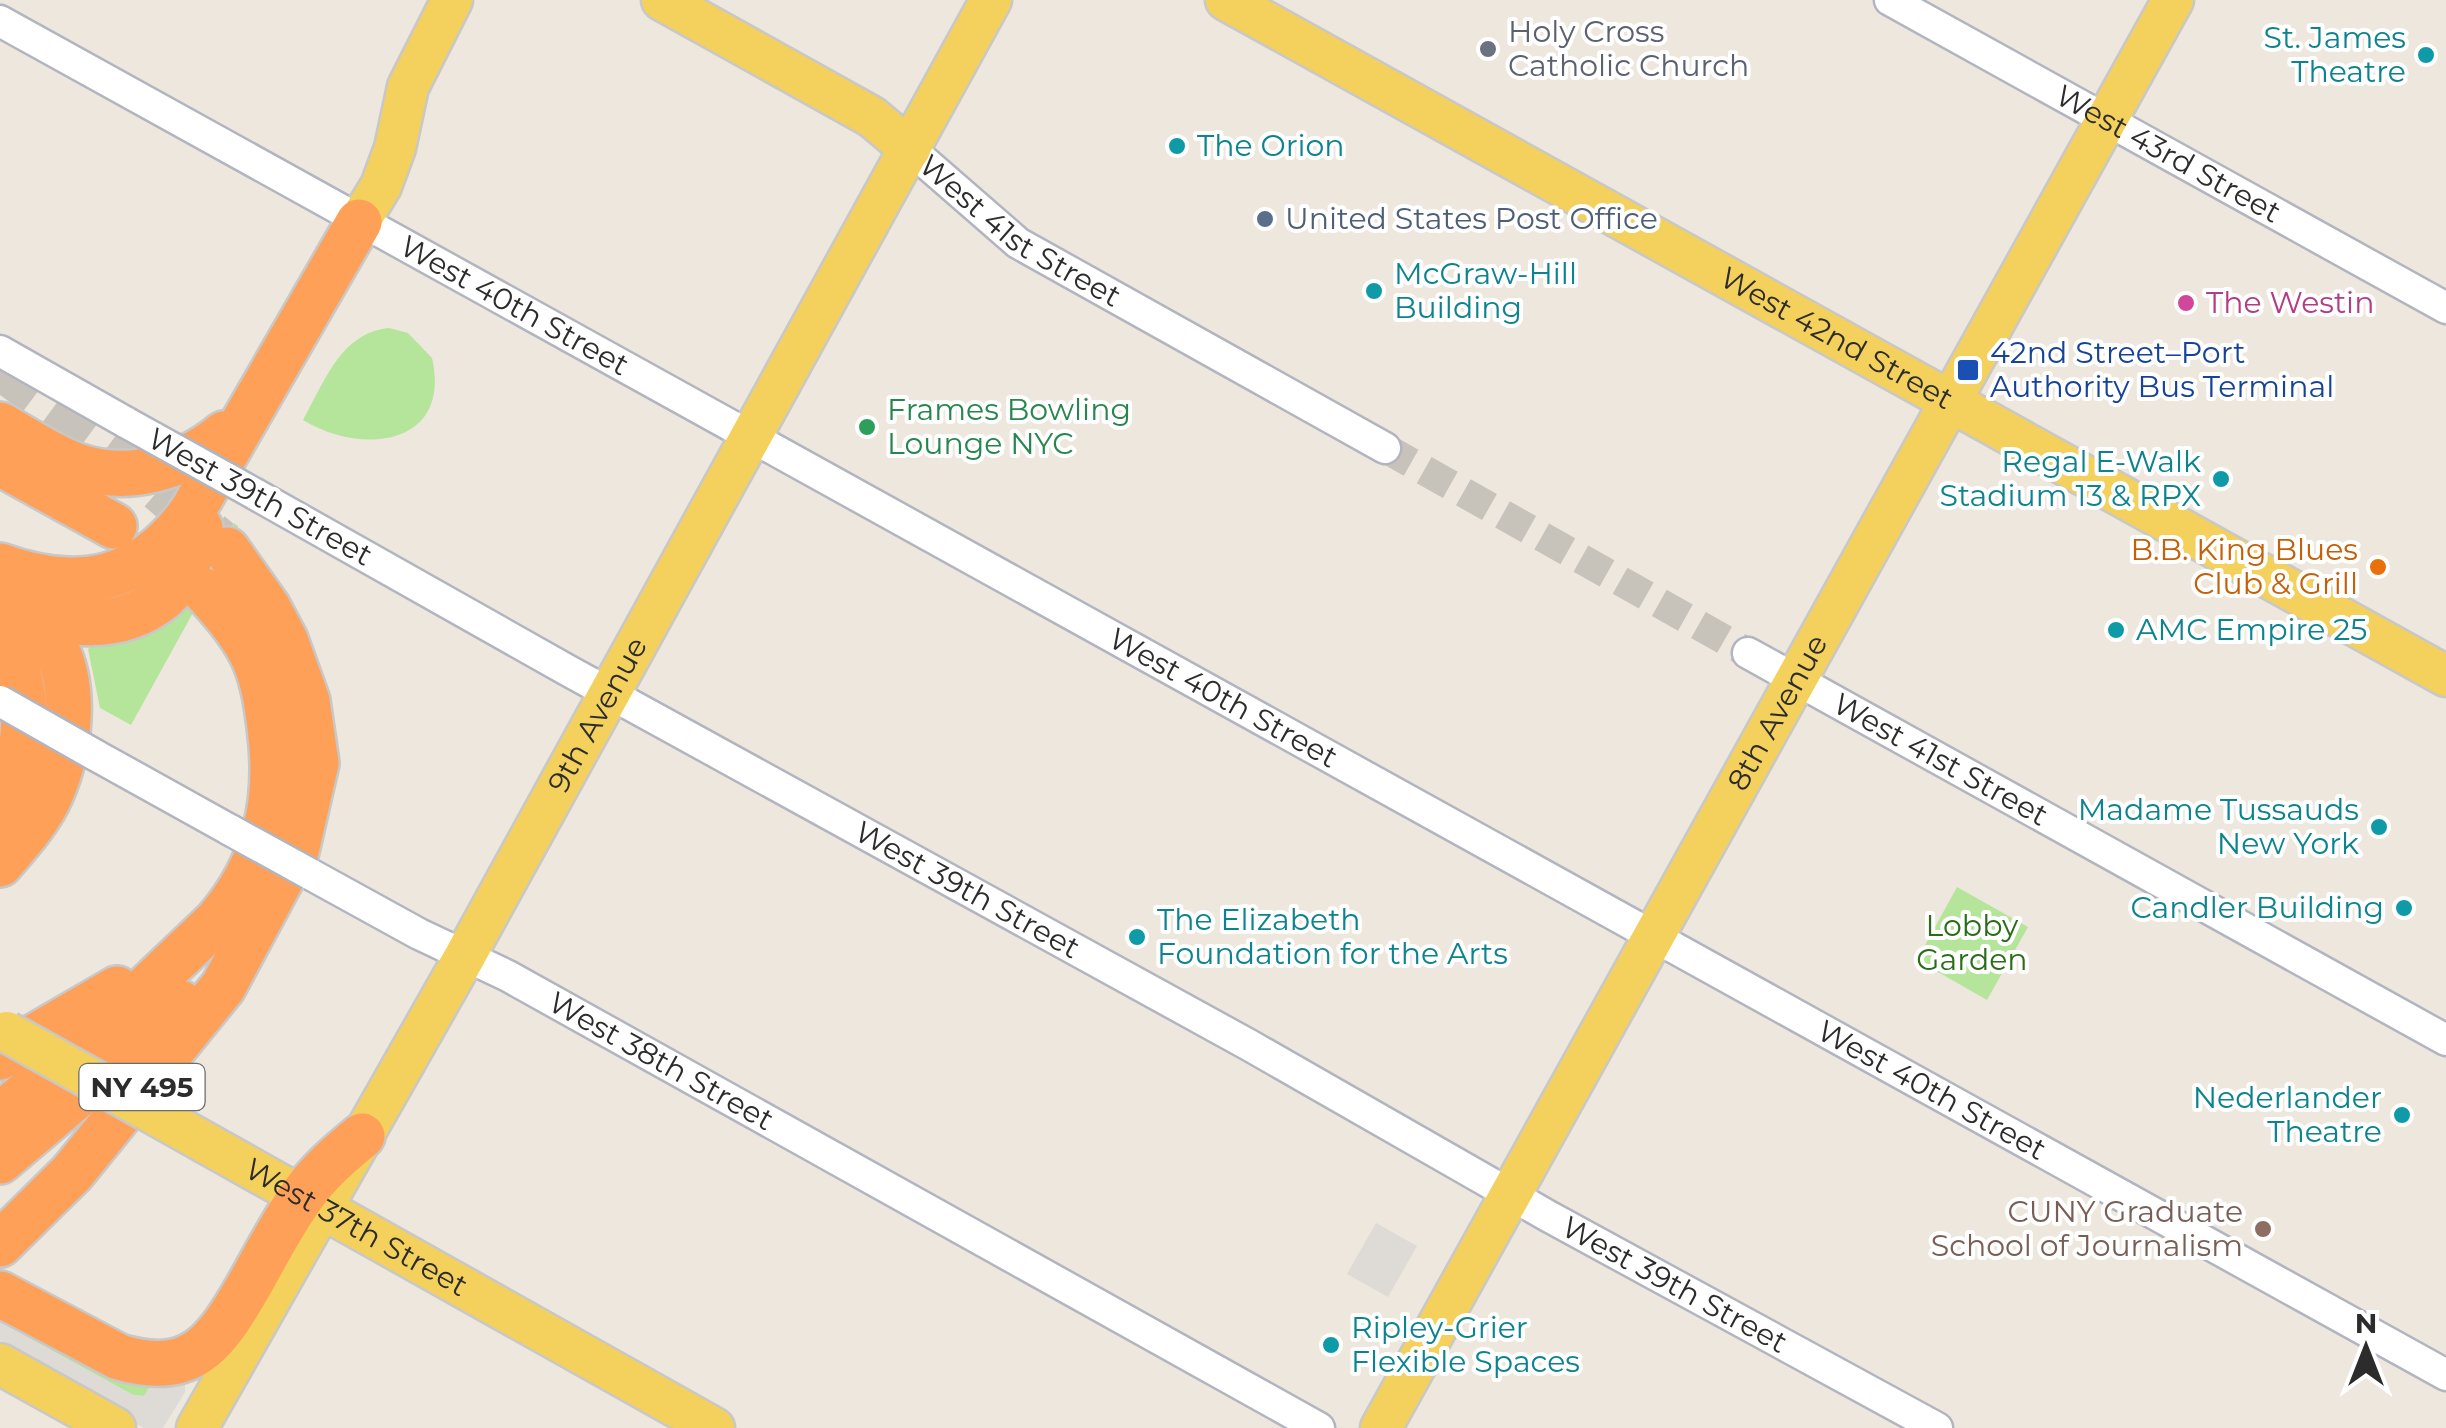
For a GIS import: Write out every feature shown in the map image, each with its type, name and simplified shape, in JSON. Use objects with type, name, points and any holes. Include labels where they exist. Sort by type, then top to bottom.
[{"type":"highway","points":[[0,566],[54,579],[105,577],[129,569],[157,552],[178,531],[222,460],[358,222]]},
{"type":"highway","points":[[0,426],[76,466],[111,474],[148,471],[180,462],[206,449],[249,414]]},
{"type":"highway","points":[[0,539],[53,557],[108,555],[144,538],[222,460]]},
{"type":"highway","points":[[10,617],[92,624],[121,618],[164,597],[194,549],[222,460]]},
{"type":"highway","points":[[0,464],[114,526]]},
{"type":"highway","name":"NY 495","points":[[0,1244],[72,1173],[223,987],[296,851],[316,763],[307,700],[285,640],[268,608],[227,550]]},
{"type":"highway","name":"NY 495","points":[[0,1116],[181,955],[232,904],[254,867],[267,833],[274,788],[266,696],[253,656],[240,633],[205,590]]},
{"type":"highway","points":[[0,831],[23,754],[24,723],[10,617]]},
{"type":"highway","points":[[0,864],[50,795],[64,749],[67,703],[56,648],[10,617]]},
{"type":"highway","points":[[253,656],[287,696],[296,718],[304,747],[309,803]]},
{"type":"highway","points":[[0,1161],[153,1031],[263,914]]},
{"type":"highway","points":[[2,1039],[181,955]]},
{"type":"highway","points":[[0,1294],[118,1357],[151,1363],[188,1357],[214,1341],[222,1331],[311,1203],[324,1169],[362,1136]]},
{"type":"main road","points":[[358,222],[381,186],[395,148],[408,87],[452,0]]},
{"type":"main road","name":"West 41st Street","points":[[662,0],[872,116],[910,149]]},
{"type":"main road","name":"9th Avenue","points":[[362,1136],[991,0]]},
{"type":"main road","name":"West 42nd Street","points":[[1226,0],[2446,676]]},
{"type":"main road","name":"8th Avenue","points":[[1381,1428],[2173,0]]},
{"type":"main road","name":"West 37th Street","points":[[2,1039],[147,1110],[714,1428]]},
{"type":"main road","points":[[197,1428],[311,1203]]},
{"type":"main road","points":[[0,1364],[115,1428]]},
{"type":"street","name":"West 43rd Street","points":[[1890,0],[2446,308]]},
{"type":"street","name":"West 40th Street","points":[[0,21],[2446,1375]]},
{"type":"street","name":"West 41st Street","points":[[910,149],[1018,243],[1384,448]]},
{"type":"street","name":"West 39th Street","points":[[0,350],[610,694],[1937,1428]]},
{"type":"street","name":"West 41st Street","points":[[1748,653],[2446,1040]]},
{"type":"street","name":"West 38th Street","points":[[0,700],[310,874],[508,976],[1319,1428]]},
{"type":"green space","points":[[389,328],[408,333],[432,358],[435,387],[429,410],[416,426],[397,436],[351,438],[303,420],[346,349],[372,332]]},
{"type":"green space","points":[[234,523],[237,533],[131,725],[100,708],[88,649],[225,541]]},
{"type":"green space","name":"Lobby Garden","points":[[1957,887],[2028,927],[1987,1000],[1917,960]]},
{"type":"green space","points":[[0,1314],[153,1382],[144,1396],[133,1395],[0,1322]]},
{"type":"shaded area","points":[[1376,1223],[1417,1246],[1388,1297],[1347,1274]]},
{"type":"shaded area","points":[[0,1322],[133,1395],[144,1396],[153,1382],[182,1382],[185,1392],[163,1428],[144,1428],[0,1347],[8,1351],[11,1346],[0,1340]]},
{"type":"tunnel","points":[[0,367],[123,458],[219,541]]},
{"type":"tunnel","points":[[1385,448],[1748,653]]},
{"type":"place","name":"Holy Cross Catholic Church","points":[[1488,49]]},
{"type":"place","name":"St. James Theatre","points":[[2426,55]]},
{"type":"place","name":"The Orion","points":[[1177,146]]},
{"type":"place","name":"United States Post Office","points":[[1265,219]]},
{"type":"place","name":"McGraw-Hill Building","points":[[1374,291]]},
{"type":"place","name":"The Westin","points":[[2186,303]]},
{"type":"place","name":"42nd Street–Port Authority Bus Terminal","points":[[1968,370]]},
{"type":"place","name":"Frames Bowling Lounge NYC","points":[[867,427]]},
{"type":"place","name":"Regal E-Walk Stadium 13 & RPX","points":[[2221,479]]},
{"type":"place","name":"B.B. King Blues Club & Grill","points":[[2378,567]]},
{"type":"place","name":"AMC Empire 25","points":[[2116,630]]},
{"type":"place","name":"Madame Tussauds New York","points":[[2379,827]]},
{"type":"place","name":"Candler Building","points":[[2404,908]]},
{"type":"place","name":"The Elizabeth Foundation for the Arts","points":[[1137,937]]},
{"type":"place","name":"Nederlander Theatre","points":[[2402,1115]]},
{"type":"place","name":"CUNY Graduate School of Journalism","points":[[2263,1229]]},
{"type":"place","name":"Ripley-Grier Flexible Spaces","points":[[1331,1345]]}]
